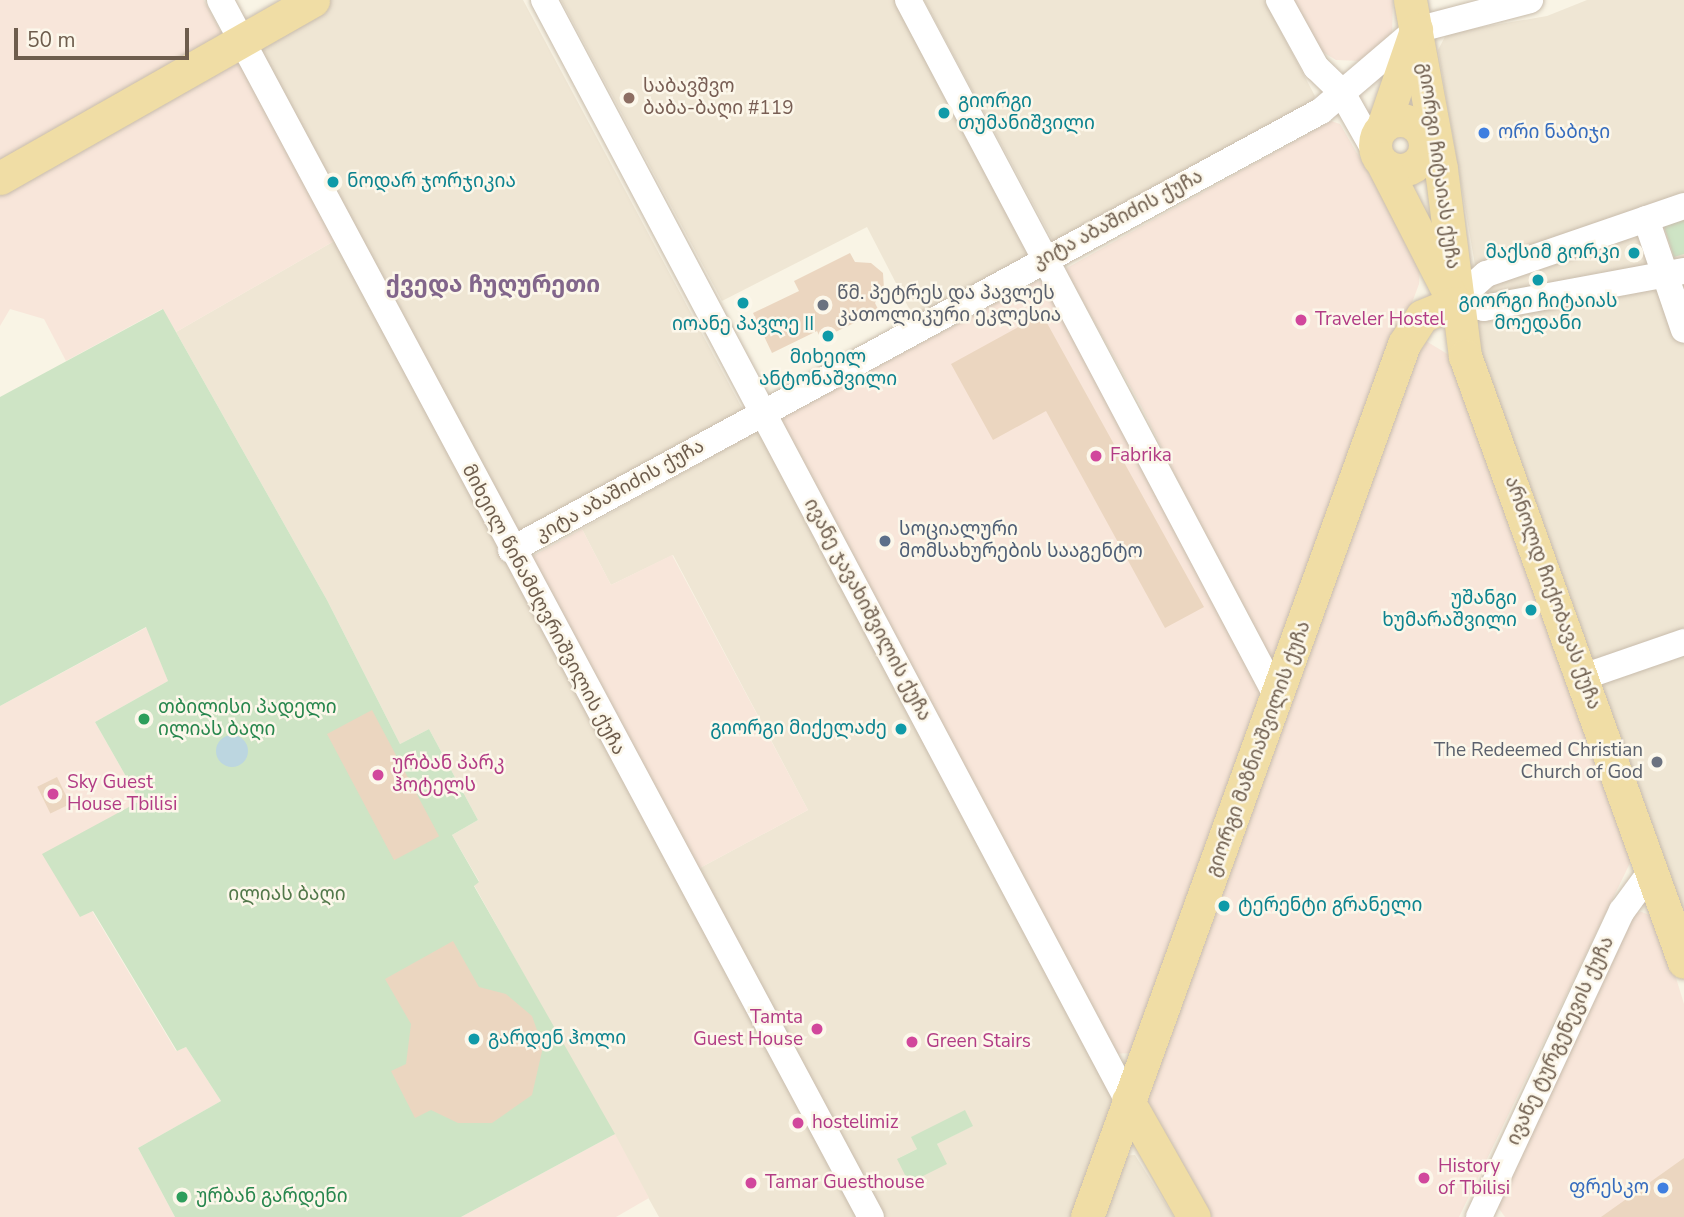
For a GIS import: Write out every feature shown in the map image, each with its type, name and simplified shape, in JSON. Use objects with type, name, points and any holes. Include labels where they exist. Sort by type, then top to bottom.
[{"type":"main road","points":[[0,178],[313,0]]},
{"type":"main road","name":"გიორგი ჩიტაიას ქუჩა","points":[[1413,15],[1381,148],[1418,237],[1444,266]]},
{"type":"main road","name":"გიორგი ჩიტაიას ქუჩა","points":[[1413,15],[1444,266],[1454,303]]},
{"type":"main road","points":[[1400,120],[1418,126],[1433,160],[1408,169],[1381,148],[1400,120]]},
{"type":"main road","name":"გიორგი მაზნიაშვილის ქუჩა","points":[[1087,1217],[1404,344],[1422,317],[1444,266]]},
{"type":"main road","points":[[1422,317],[1454,303]]},
{"type":"main road","name":"არნოლდ ჩიქობავას ქუჩა","points":[[1454,303],[1463,347],[1684,962]]},
{"type":"main road","points":[[1422,317],[1441,321],[1463,347]]},
{"type":"main road","name":"ივანე ჯავახიშვილის ქუჩა","points":[[1128,1101],[1194,1217]]},
{"type":"street","name":"მიხეილ წინამძღვრიშვილის ქუჩა","points":[[220,0],[511,550],[871,1217]]},
{"type":"street","name":"ივანე ჯავახიშვილის ქუჩა","points":[[544,0],[1128,1101]]},
{"type":"street","points":[[908,0],[1278,697]]},
{"type":"street","points":[[1279,0],[1316,66],[1341,91],[1381,148]]},
{"type":"street","points":[[1413,15],[1530,0]]},
{"type":"street","name":"კიტა აბაშიძის ქუჩა","points":[[511,550],[1321,111],[1413,15]]},
{"type":"street","points":[[1454,303],[1486,274],[1684,206]]},
{"type":"street","points":[[1646,219],[1674,273],[1684,330]]},
{"type":"street","points":[[1444,266],[1486,274]]},
{"type":"street","points":[[1454,303],[1485,308],[1674,273]]},
{"type":"street","points":[[1583,677],[1684,642]]},
{"type":"street","name":"ივანე ტურგენევის ქუჩა","points":[[1479,1217],[1622,911],[1652,870]]},
{"type":"shaded area","points":[[0,0],[204,0],[222,34],[0,171]]},
{"type":"shaded area","points":[[330,0],[523,0],[743,410],[518,537],[257,54],[258,41]]},
{"type":"shaded area","points":[[561,0],[901,0],[1034,253],[915,320],[867,227],[722,301]]},
{"type":"shaded area","points":[[924,0],[1264,0],[1315,96],[1311,106],[1053,241]]},
{"type":"shaded area","points":[[1290,0],[1393,0],[1392,39],[1362,61],[1336,60],[1316,48]]},
{"type":"shaded area","points":[[1587,0],[1684,0],[1684,944],[1467,342],[1475,265],[1438,50],[1447,33],[1547,16]]},
{"type":"shaded area","points":[[238,60],[336,240],[176,332],[162,309],[66,361],[44,319],[10,309],[0,326],[0,194]]},
{"type":"shaded area","points":[[1331,121],[1340,124],[1407,239],[1420,264],[1419,284],[1279,662],[1267,661],[1141,406],[1065,269]]},
{"type":"shaded area","points":[[336,240],[863,1217],[659,1217],[474,885],[479,881],[452,835],[478,820],[429,729],[400,744],[327,600],[176,332]]},
{"type":"shaded area","points":[[1037,281],[1048,285],[1268,701],[1136,1053],[1106,1054],[780,427],[784,417]]},
{"type":"shaded area","points":[[1426,341],[1449,355],[1630,845],[1630,863],[1459,1217],[1205,1217],[1141,1107],[1416,347]]},
{"type":"shaded area","points":[[758,431],[1112,1096],[1114,1105],[1076,1217],[882,1217],[698,869],[808,810],[673,555],[611,585],[582,529]],"holes":[[[972,1126],[937,1144],[897,1159],[917,1149],[912,1137]]]},
{"type":"shaded area","points":[[582,529],[611,585],[672,555],[808,810],[698,869],[531,557]]},
{"type":"shaded area","points":[[147,627],[168,681],[95,722],[140,801],[80,917],[92,911],[176,1051],[186,1047],[221,1101],[138,1148],[175,1217],[0,1217],[0,706]]},
{"type":"shaded area","points":[[1642,912],[1658,919],[1684,1004],[1684,1217],[1505,1217],[1495,1203],[1634,913]]},
{"type":"shaded area","points":[[615,1134],[649,1198],[616,1217],[461,1217]]},
{"type":"shaded area","points":[[1135,1155],[1174,1217],[1094,1217],[1122,1156]]},
{"type":"green space","points":[[1684,217],[1684,254],[1674,257],[1663,223]]},
{"type":"green space","name":"ილიას ბაღი","points":[[163,309],[327,600],[400,744],[429,729],[478,820],[452,835],[479,882],[474,886],[615,1134],[461,1217],[175,1217],[138,1148],[221,1101],[186,1047],[177,1051],[93,911],[80,917],[42,854],[140,801],[95,722],[168,681],[146,627],[0,706],[0,397]]},
{"type":"green space","points":[[965,1110],[973,1126],[937,1144],[947,1164],[909,1183],[897,1159],[917,1149],[911,1137]]},
{"type":"water","points":[[232,735],[243,740],[248,751],[243,762],[232,767],[221,762],[216,751],[221,740]]},
{"type":"building","name":"წმ. პეტრეს და პავლეს კათოლიკური ეკლესია","points":[[850,253],[855,262],[871,263],[883,273],[884,289],[875,303],[879,311],[821,339],[817,331],[772,353],[753,313],[799,291],[794,281]]},
{"type":"building","name":"Fabrika","points":[[1042,314],[1204,607],[1165,628],[1046,411],[993,440],[951,364]]},
{"type":"building","name":"ურბან პარკ ჰოტელს","points":[[372,710],[439,836],[394,860],[327,734]]},
{"type":"building","name":"Sky Guest House Tbilisi","points":[[57,777],[70,804],[50,814],[37,787]]},
{"type":"building","name":"გარდენ ჰოლი","points":[[453,941],[479,987],[506,994],[532,1016],[543,1047],[532,1095],[492,1123],[458,1123],[431,1110],[415,1118],[391,1071],[406,1064],[411,1024],[385,979]]},
{"type":"building","name":"ფრესკო","points":[[1684,1158],[1684,1217],[1601,1217]]},
{"type":"place","name":"საბავშვო ბაბა-ბაღი #119","points":[[629,98]]},
{"type":"place","name":"გიორგი თუმანიშვილი","points":[[944,113]]},
{"type":"place","name":"ორი ნაბიჯი","points":[[1484,133]]},
{"type":"place","name":"ნოდარ ჯორჯიკია","points":[[333,182]]},
{"type":"place","name":"მაქსიმ გორკი","points":[[1634,253]]},
{"type":"place","name":"გიორგი ჩიტაიას მოედანი","points":[[1538,280]]},
{"type":"place","name":"იოანე პავლე II","points":[[743,303]]},
{"type":"place","name":"წმ. პეტრეს და პავლეს კათოლიკური ეკლესია","points":[[823,305]]},
{"type":"place","name":"Traveler Hostel","points":[[1301,320]]},
{"type":"place","name":"მიხეილ ანტონაშვილი","points":[[828,336]]},
{"type":"place","name":"Fabrika","points":[[1096,456]]},
{"type":"place","name":"სოციალური მომსახურების სააგენტო","points":[[885,541]]},
{"type":"place","name":"უშანგი ხუმარაშვილი","points":[[1531,610]]},
{"type":"place","name":"თბილისი პადელი ილიას ბაღი","points":[[144,719]]},
{"type":"place","name":"გიორგი მიქელაძე","points":[[901,729]]},
{"type":"place","name":"The Redeemed Christian Church of God","points":[[1657,762]]},
{"type":"place","name":"ურბან პარკ ჰოტელს","points":[[378,775]]},
{"type":"place","name":"Sky Guest House Tbilisi","points":[[53,794]]},
{"type":"place","name":"ტერენტი გრანელი","points":[[1224,906]]},
{"type":"place","name":"Tamta Guest House","points":[[817,1029]]},
{"type":"place","name":"გარდენ ჰოლი","points":[[474,1039]]},
{"type":"place","name":"Green Stairs","points":[[912,1042]]},
{"type":"place","name":"hostelimiz","points":[[798,1123]]},
{"type":"place","name":"History of Tbilisi","points":[[1424,1178]]},
{"type":"place","name":"Tamar Guesthouse","points":[[751,1183]]},
{"type":"place","name":"ფრესკო","points":[[1663,1188]]},
{"type":"place","name":"ურბან გარდენი","points":[[182,1197]]},
{"type":"district","name":"ქვედა ჩუღურეთი","points":[[493,285]]}]
